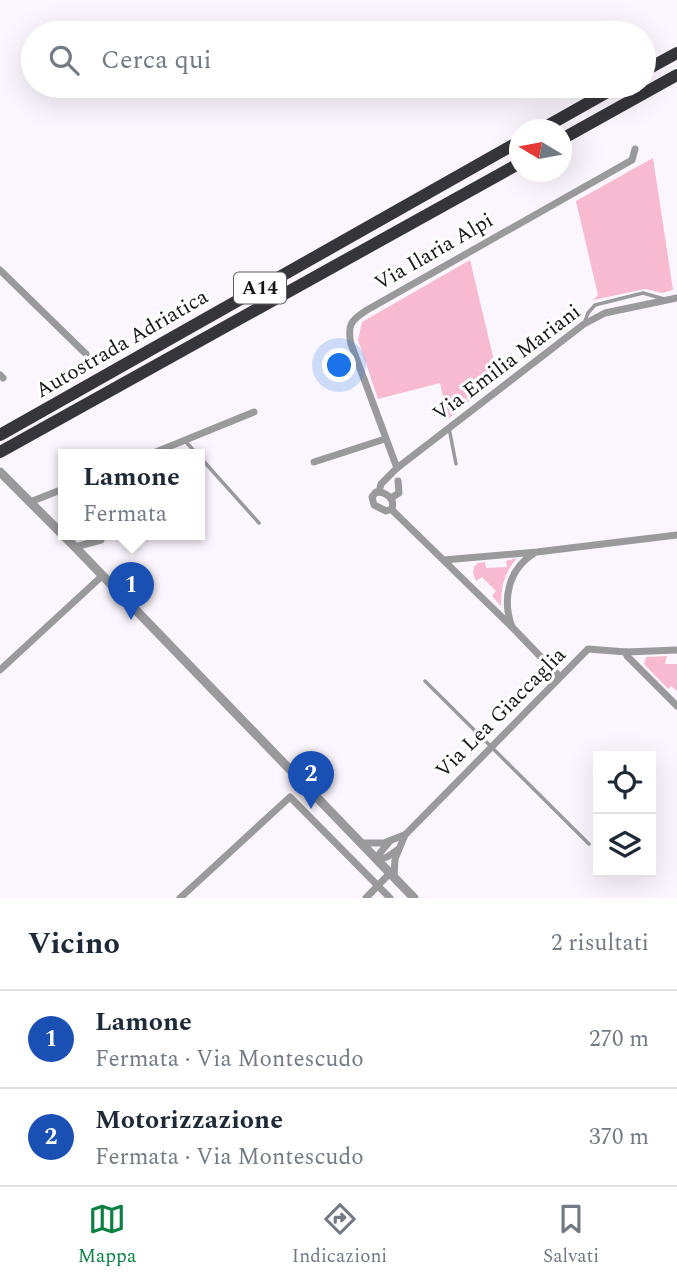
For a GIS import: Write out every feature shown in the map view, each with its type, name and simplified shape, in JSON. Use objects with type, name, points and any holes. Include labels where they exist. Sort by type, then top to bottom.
[{"type":"highway","points":[[656,65],[677,53]]},
{"type":"highway","points":[[656,87],[677,75]]},
{"type":"highway","points":[[560,119],[597,98]]},
{"type":"highway","points":[[572,133],[636,98]]},
{"type":"highway","name":"Autostrada Adriatica","points":[[0,435],[509,147]]},
{"type":"highway","name":"Autostrada Adriatica","points":[[1,451],[509,169]]},
{"type":"street","name":"Via Ilaria Alpi","points":[[397,468],[351,344],[350,324],[357,317],[632,160],[635,149]]},
{"type":"street","points":[[0,270],[86,354]]},
{"type":"street","name":"Via Emilia Mariani","points":[[379,492],[381,484],[397,468],[584,324],[605,313],[677,298]]},
{"type":"street","points":[[163,449],[254,412]]},
{"type":"street","points":[[314,462],[386,439]]},
{"type":"street","points":[[0,472],[58,530]]},
{"type":"street","points":[[391,498],[399,493],[398,481]]},
{"type":"street","points":[[30,502],[58,491]]},
{"type":"street","points":[[379,492],[391,498],[391,509],[386,511],[374,505],[373,494],[379,492]]},
{"type":"street","points":[[391,509],[561,677]]},
{"type":"street","points":[[444,559],[537,552],[677,535]]},
{"type":"street","points":[[68,540],[414,898]]},
{"type":"street","points":[[75,547],[101,540]]},
{"type":"street","points":[[513,628],[508,611],[510,582],[520,564],[537,552]]},
{"type":"street","points":[[0,670],[102,576]]},
{"type":"street","name":"Via Lea Giaccaglia","points":[[392,875],[397,850],[405,835],[588,649],[626,652],[677,650]]},
{"type":"street","points":[[626,652],[677,706]]},
{"type":"street","points":[[180,898],[290,797],[390,898]]},
{"type":"street","name":"Via Lea Giaccaglia","points":[[361,843],[377,844],[405,835]]},
{"type":"street","points":[[377,860],[391,841]]},
{"type":"street","points":[[377,860],[387,858],[397,850]]},
{"type":"street","points":[[366,898],[392,875]]},
{"type":"lane","points":[[584,324],[595,305],[643,293],[666,300]]},
{"type":"lane","points":[[449,428],[456,464]]},
{"type":"lane","points":[[185,440],[193,449]]},
{"type":"lane","points":[[205,463],[259,523]]},
{"type":"lane","points":[[425,681],[589,844]]},
{"type":"shaded area","points":[[653,158],[673,290],[662,293],[645,289],[593,300],[598,295],[576,201]]},
{"type":"shaded area","points":[[470,260],[498,377],[448,419],[440,383],[378,399],[358,340],[362,322]]},
{"type":"shaded area","points":[[517,558],[504,580],[501,606],[492,596],[496,591],[482,577],[476,581],[474,567],[485,562],[486,568],[507,567],[506,561]]},
{"type":"shaded area","points":[[667,656],[665,664],[677,664],[677,691],[671,686],[668,689],[644,664],[646,657]]},
{"type":"place","name":"Lamone","points":[[131,620]]},
{"type":"place","name":"Motorizzazione","points":[[311,809]]}]
